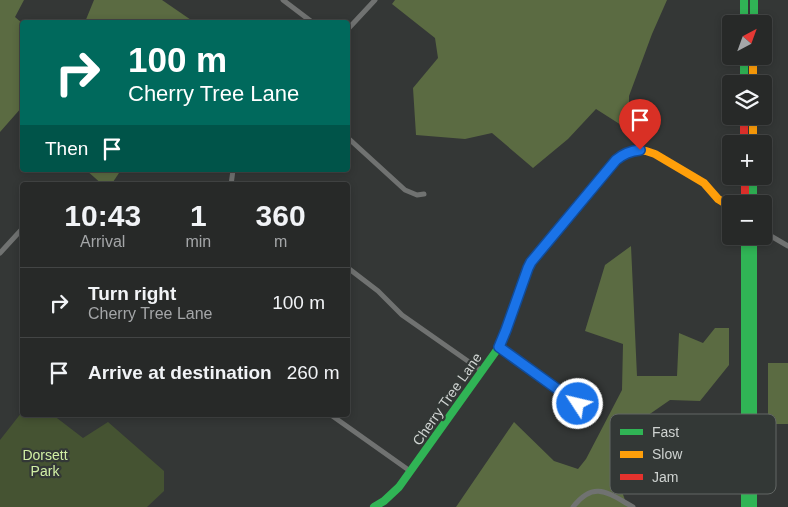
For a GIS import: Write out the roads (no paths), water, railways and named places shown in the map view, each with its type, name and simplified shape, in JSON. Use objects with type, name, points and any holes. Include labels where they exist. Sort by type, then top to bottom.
[{"type":"main road","points":[[744,0],[744,15]]},
{"type":"main road","points":[[754,0],[754,15]]},
{"type":"main road","name":"Cherry Tree Lane","points":[[374,507],[400,486],[499,347],[531,262],[616,160],[623,154],[633,150],[648,151],[704,183],[722,201]]},
{"type":"main road","points":[[745,245],[745,414]]},
{"type":"main road","points":[[752,245],[753,414]]},
{"type":"main road","points":[[745,494],[745,507]]},
{"type":"main road","points":[[753,494],[753,507]]},
{"type":"street","points":[[283,0],[309,20]]},
{"type":"street","points":[[350,28],[375,0]]},
{"type":"street","points":[[350,140],[405,190],[417,195],[424,194]]},
{"type":"street","points":[[0,252],[20,231]]},
{"type":"street","points":[[772,237],[788,246]]},
{"type":"street","points":[[350,270],[378,291],[402,315],[482,371]]},
{"type":"street","points":[[499,347],[578,404]]},
{"type":"street","points":[[334,417],[410,471]]},
{"type":"street","points":[[573,507],[585,494],[596,490],[605,492],[633,507]]},
{"type":"park label","name":"Dorsett Park","points":[[45,464]]}]
